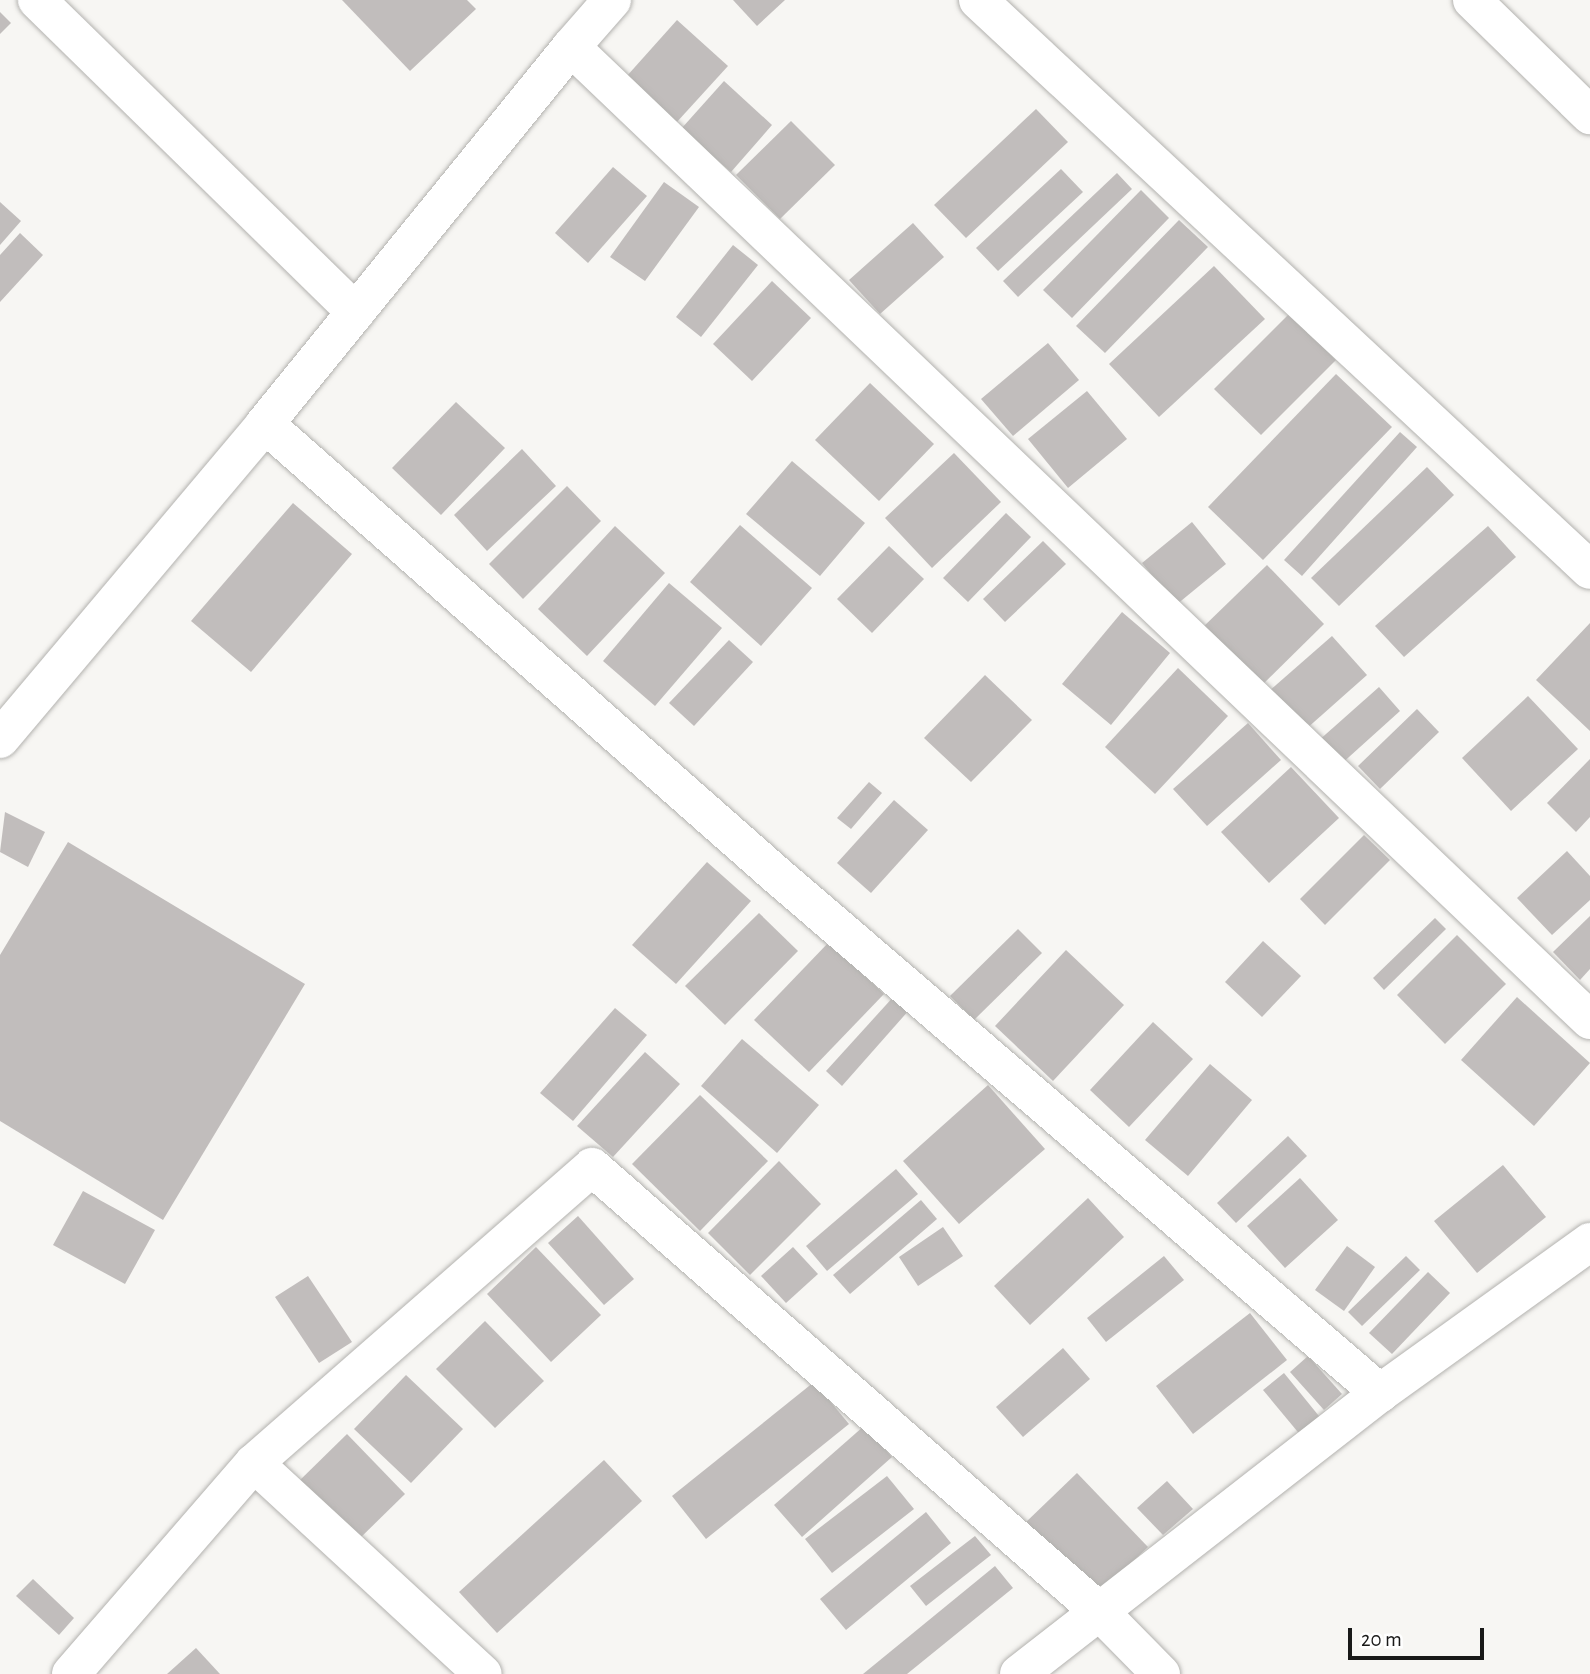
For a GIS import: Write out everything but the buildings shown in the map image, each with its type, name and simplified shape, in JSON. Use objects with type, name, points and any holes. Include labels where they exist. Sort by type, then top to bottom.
[{"type":"street","points":[[37,0],[356,312]]},
{"type":"street","points":[[0,739],[265,424],[612,0]]},
{"type":"street","points":[[978,0],[1590,570]]},
{"type":"street","points":[[1472,0],[1590,114]]},
{"type":"street","points":[[571,47],[1590,1020]]},
{"type":"street","points":[[265,424],[780,878],[1380,1393]]},
{"type":"street","points":[[71,1674],[254,1463],[592,1167],[1100,1612],[1161,1674]]},
{"type":"street","points":[[1019,1674],[1380,1393],[1590,1242]]},
{"type":"street","points":[[254,1463],[484,1674]]}]
